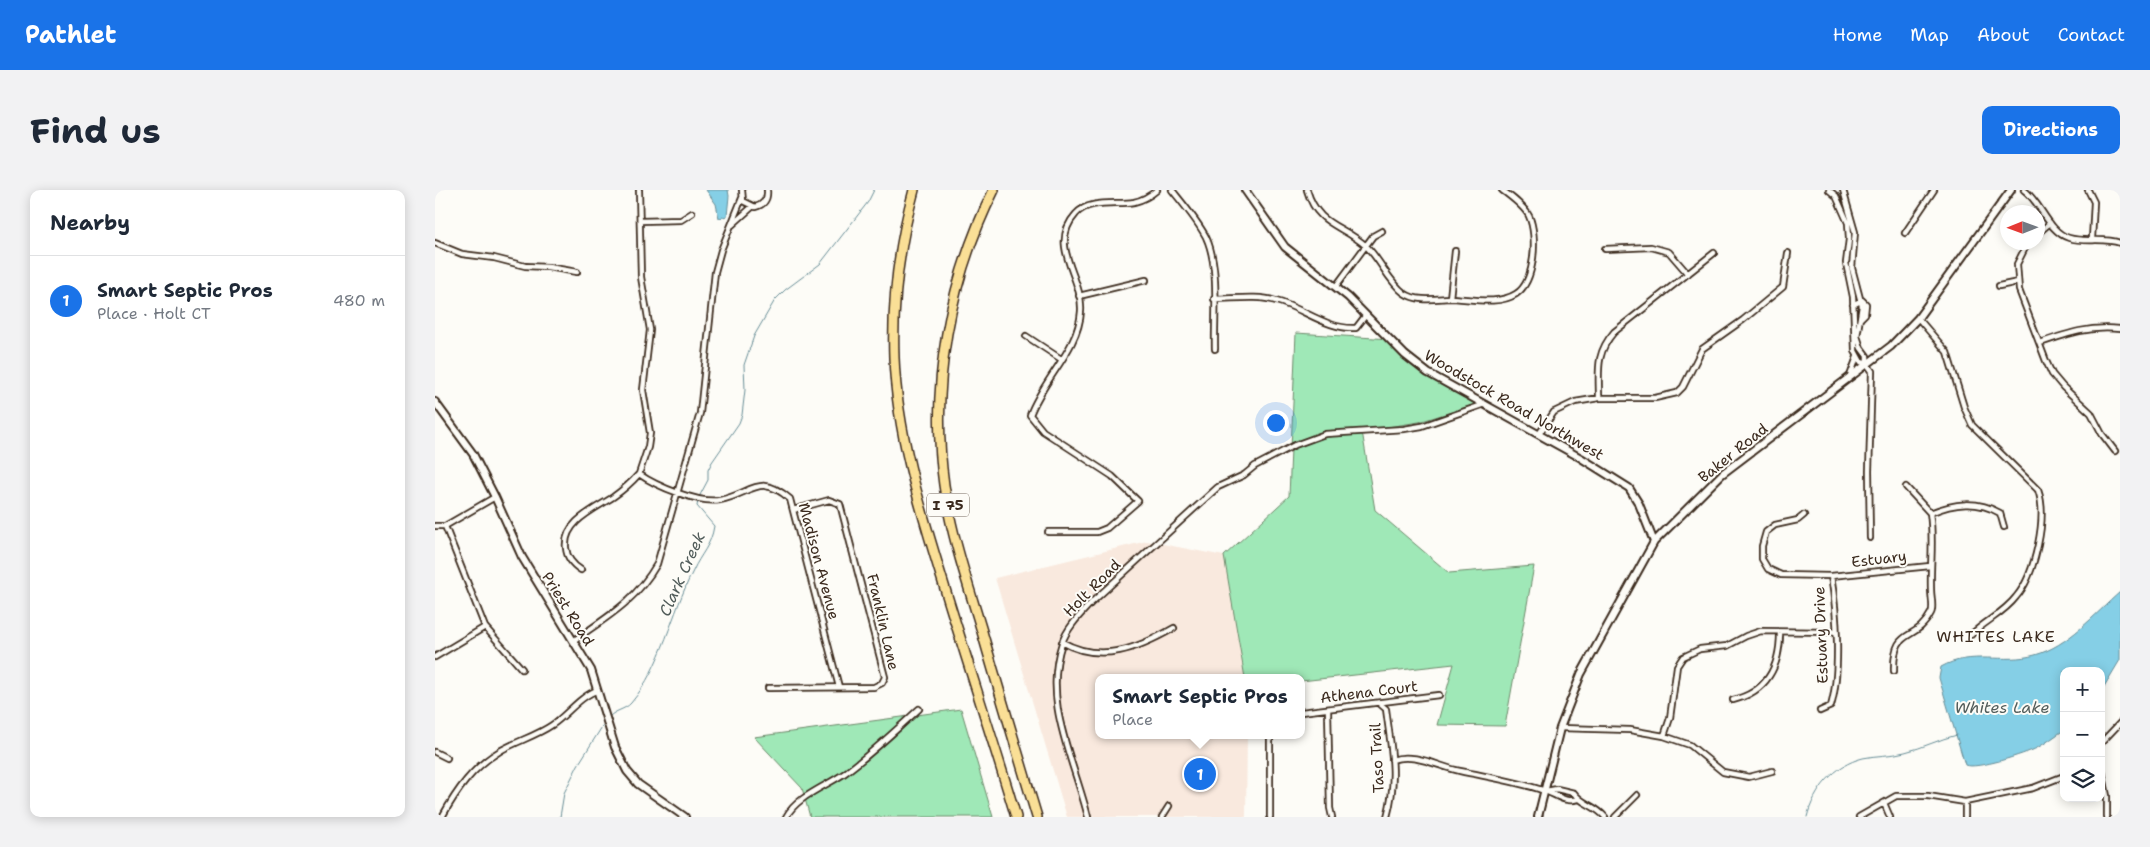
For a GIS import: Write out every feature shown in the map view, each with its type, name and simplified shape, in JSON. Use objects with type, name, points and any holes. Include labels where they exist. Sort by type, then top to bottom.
[{"type":"highway","name":"I 75","points":[[915,190],[904,226],[895,294],[894,358],[898,402],[921,510],[1016,817]]},
{"type":"highway","name":"I 75","points":[[994,190],[969,248],[949,321],[941,384],[942,457],[947,500],[957,548],[1037,817]]},
{"type":"street","points":[[581,570],[570,560],[566,551],[569,531],[578,520],[628,485],[639,474],[648,447],[650,433],[643,390],[650,330],[641,277],[639,190]]},
{"type":"street","points":[[732,224],[752,207],[764,202],[767,197],[767,190]]},
{"type":"street","points":[[1048,532],[1097,532],[1107,528],[1137,501],[1112,476],[1043,431],[1031,415],[1036,399],[1079,331],[1081,308],[1079,296],[1064,250],[1068,225],[1077,212],[1093,205],[1134,202],[1147,198],[1157,190]]},
{"type":"street","points":[[1172,190],[1193,216],[1206,238],[1213,257],[1215,350]]},
{"type":"street","name":"Woodstock Road Northwest","points":[[1245,190],[1285,247],[1336,286],[1405,355],[1428,373],[1539,434],[1629,488],[1639,504],[1654,542]]},
{"type":"street","points":[[1307,190],[1313,206],[1323,219],[1365,246],[1404,293],[1419,299],[1500,300],[1515,294],[1527,283],[1533,247],[1529,216],[1515,200],[1502,190]]},
{"type":"street","points":[[1830,190],[1839,190]]},
{"type":"street","points":[[1830,190],[1839,202],[1848,223],[1849,239],[1846,263],[1853,305],[1854,344],[1857,356],[1848,379]]},
{"type":"street","points":[[1843,190],[1855,232],[1852,268],[1861,300],[1857,336],[1861,348],[1867,356],[1867,364]]},
{"type":"street","points":[[1905,233],[1934,190]]},
{"type":"street","name":"Baker Road","points":[[1538,817],[1546,791],[1560,728],[1581,674],[1654,542],[1722,474],[1891,346],[1918,318],[2011,190]]},
{"type":"street","points":[[2024,190],[2042,208],[2050,223],[2059,233],[2069,238],[2111,240],[2120,243]]},
{"type":"street","points":[[2088,190],[2094,202],[2092,239]]},
{"type":"street","points":[[742,192],[746,204],[752,207]]},
{"type":"street","points":[[573,641],[629,601],[645,584],[657,564],[700,412],[715,272],[742,192]]},
{"type":"street","points":[[640,221],[681,220],[692,213]]},
{"type":"street","points":[[2045,227],[2050,223]]},
{"type":"street","points":[[1336,286],[1373,236],[1382,231]]},
{"type":"street","points":[[435,243],[462,254],[494,258],[525,266],[549,267],[577,272]]},
{"type":"street","points":[[1605,249],[1651,247],[1669,252],[1688,274]]},
{"type":"street","points":[[1450,298],[1455,250]]},
{"type":"street","points":[[2024,250],[2017,264],[2018,282],[2052,374],[2091,413],[2102,434],[2115,450]]},
{"type":"street","points":[[1599,398],[1599,356],[1605,343],[1614,332],[1714,253]]},
{"type":"street","points":[[1539,434],[1554,412],[1575,402],[1599,398],[1655,398],[1677,393],[1683,387],[1702,349],[1751,314],[1783,287],[1788,253]]},
{"type":"street","points":[[1079,296],[1145,280]]},
{"type":"street","points":[[1999,286],[2018,282]]},
{"type":"street","points":[[1214,300],[1261,298],[1277,301],[1343,329],[1356,328],[1366,315]]},
{"type":"street","points":[[1853,305],[1861,300]]},
{"type":"street","points":[[1918,318],[1947,352],[1964,407],[1972,425],[2038,490],[2042,501],[2032,569],[2027,581],[2005,608],[1971,635]]},
{"type":"street","points":[[2040,343],[2080,329],[2099,327],[2120,329]]},
{"type":"street","points":[[1025,336],[1061,360]]},
{"type":"street","points":[[1857,356],[1872,371],[1869,471],[1870,538]]},
{"type":"street","name":"Priest Road","points":[[435,402],[473,454],[522,557],[591,670],[619,758],[630,776],[685,817]]},
{"type":"street","name":"Holt Road","points":[[1087,817],[1056,705],[1054,688],[1062,642],[1073,624],[1091,603],[1218,486],[1245,475],[1295,445],[1325,434],[1404,429],[1438,421],[1485,404]]},
{"type":"street","name":"Madison Avenue","points":[[639,474],[654,485],[702,498],[721,500],[759,485],[769,485],[790,499],[839,687]]},
{"type":"street","points":[[1894,671],[1894,654],[1899,641],[1923,625],[1932,612],[1930,566],[1933,533],[1930,513],[1906,486]]},
{"type":"street","points":[[435,526],[445,526],[495,497]]},
{"type":"street","name":"Franklin Lane","points":[[768,688],[877,687],[885,677],[840,504],[829,500],[793,510]]},
{"type":"street","points":[[1930,513],[1947,506],[1962,504],[1988,506],[2000,513],[2004,527]]},
{"type":"street","name":"Estuary Drive","points":[[1804,515],[1798,520],[1775,525],[1766,532],[1762,546],[1762,559],[1768,569],[1781,575],[1831,576],[1835,632],[1836,690],[1831,706],[1821,711]]},
{"type":"street","points":[[445,526],[485,627],[522,669]]},
{"type":"street","name":"Estuary","points":[[1831,576],[1930,566]]},
{"type":"street","points":[[435,657],[485,627]]},
{"type":"street","points":[[1062,642],[1077,650],[1126,651],[1175,628]]},
{"type":"street","points":[[1664,736],[1670,718],[1677,666],[1683,657],[1700,649],[1727,646],[1761,631],[1780,633],[1835,632]]},
{"type":"street","points":[[1733,700],[1747,697],[1763,686],[1775,669],[1780,651],[1780,633]]},
{"type":"street","points":[[442,817],[462,784],[480,765],[500,750],[553,725],[586,697],[598,690]]},
{"type":"street","name":"Athena Court","points":[[1305,712],[1439,695]]},
{"type":"street","name":"Taso Trail","points":[[1377,703],[1386,709],[1392,760],[1394,788],[1387,817]]},
{"type":"street","points":[[787,817],[790,811],[809,795],[845,773],[919,709]]},
{"type":"street","points":[[1328,709],[1330,808],[1332,817]]},
{"type":"street","points":[[2105,739],[2120,723]]},
{"type":"street","points":[[1560,728],[1630,730],[1664,736],[1690,745],[1723,772],[1749,776],[1772,771]]},
{"type":"street","points":[[1270,739],[1270,817]]},
{"type":"street","points":[[435,752],[447,758]]},
{"type":"street","points":[[1392,760],[1410,758],[1459,771],[1505,779],[1546,791],[1571,801],[1578,799]]},
{"type":"street","points":[[1859,817],[1896,796],[1928,796],[1965,802],[2033,788],[2060,778]]},
{"type":"street","points":[[2105,786],[2107,817]]},
{"type":"street","points":[[1546,791],[1557,789],[1574,793],[1578,799],[1597,808],[1605,817]]},
{"type":"street","points":[[1615,817],[1637,795]]},
{"type":"street","points":[[1965,802],[1965,817]]},
{"type":"street","points":[[1884,803],[1890,817]]},
{"type":"street","points":[[1163,817],[1169,806]]},
{"type":"shaded area","points":[[1147,541],[1224,556],[1244,674],[1095,674],[1095,739],[1247,739],[1246,817],[1067,817],[995,578]]},
{"type":"green space","points":[[1296,333],[1390,339],[1429,372],[1483,402],[1419,422],[1362,431],[1375,510],[1449,573],[1534,566],[1505,726],[1437,725],[1454,664],[1305,681],[1305,674],[1244,674],[1224,556],[1289,496]]},
{"type":"green space","points":[[961,709],[993,817],[810,817],[802,788],[754,737]]},
{"type":"water","points":[[706,190],[728,190],[727,216],[719,218],[716,204]]},
{"type":"water","name":"Whites Lake","points":[[2120,592],[2120,660],[2105,685],[2105,667],[2060,667],[2060,733],[2037,748],[2022,754],[2001,761],[1971,766],[1965,765],[1939,678],[1941,667],[1964,659],[2011,658],[2035,655],[2059,644],[2081,628]]},
{"type":"waterway","name":"Clark Creek","points":[[699,497],[708,480],[708,470],[712,462],[739,423],[742,415],[745,390],[744,365],[754,336],[775,300],[785,290],[820,264],[868,202],[874,190]]},
{"type":"waterway","name":"Clark Creek","points":[[609,717],[631,703],[651,673],[686,587],[711,539],[714,526],[697,506],[698,501]]},
{"type":"waterway","name":"Clark Creek","points":[[560,817],[564,793],[578,765],[605,722]]},
{"type":"waterway","points":[[1807,817],[1820,788],[1843,766],[1863,758],[1905,752],[1957,735]]},
{"type":"place","name":"Smart Septic Pros","points":[[1200,774]]},
{"type":"district","name":"WHITES LAKE","points":[[1996,636]]}]
